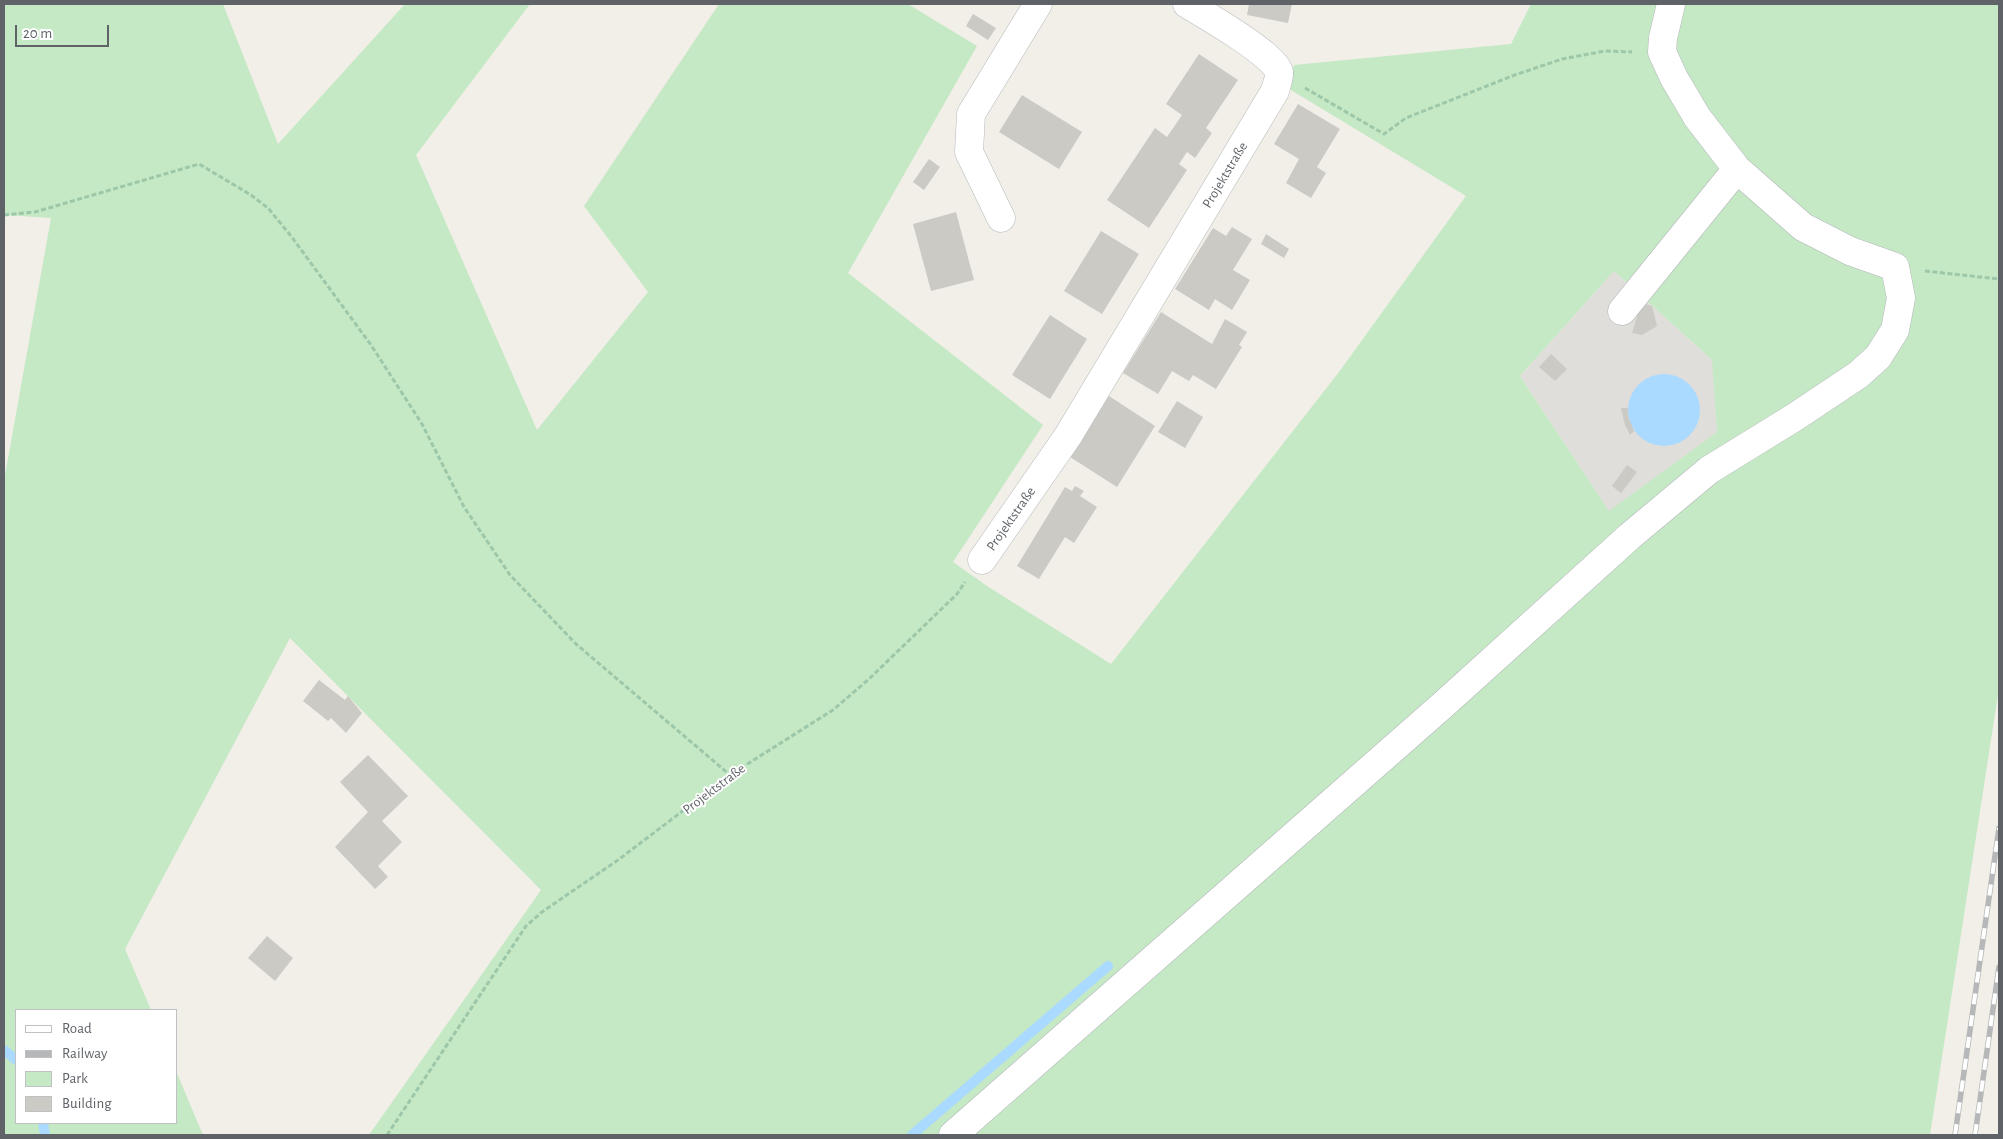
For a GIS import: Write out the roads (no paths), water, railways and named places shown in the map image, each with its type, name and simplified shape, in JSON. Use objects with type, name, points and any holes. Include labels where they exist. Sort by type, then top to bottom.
[{"type":"street","points":[[1001,218],[969,152],[970,114],[1038,4]]},
{"type":"street","name":"Projektstraße","points":[[982,560],[1068,436],[1275,91],[1279,73],[1273,60],[1217,21],[1187,4]]},
{"type":"street","points":[[953,1135],[1444,704],[1630,536],[1709,470],[1811,407],[1858,375],[1878,358],[1895,330],[1901,298],[1895,267],[1850,251],[1803,227],[1737,169],[1697,117],[1674,78],[1662,52],[1663,38],[1671,4]]},
{"type":"street","points":[[1622,311],[1737,169]]},
{"type":"water","points":[[1664,374],[1684,380],[1694,390],[1700,410],[1694,430],[1684,440],[1664,446],[1644,440],[1634,430],[1628,410],[1634,390],[1644,380]]},
{"type":"waterway","points":[[912,1135],[1108,966]]},
{"type":"waterway","points":[[4,1050],[15,1059]]},
{"type":"waterway","points":[[43,1124],[45,1135]]},
{"type":"railway","points":[[1955,1135],[1999,828]]},
{"type":"railway","points":[[1975,1135],[1999,967]]}]
